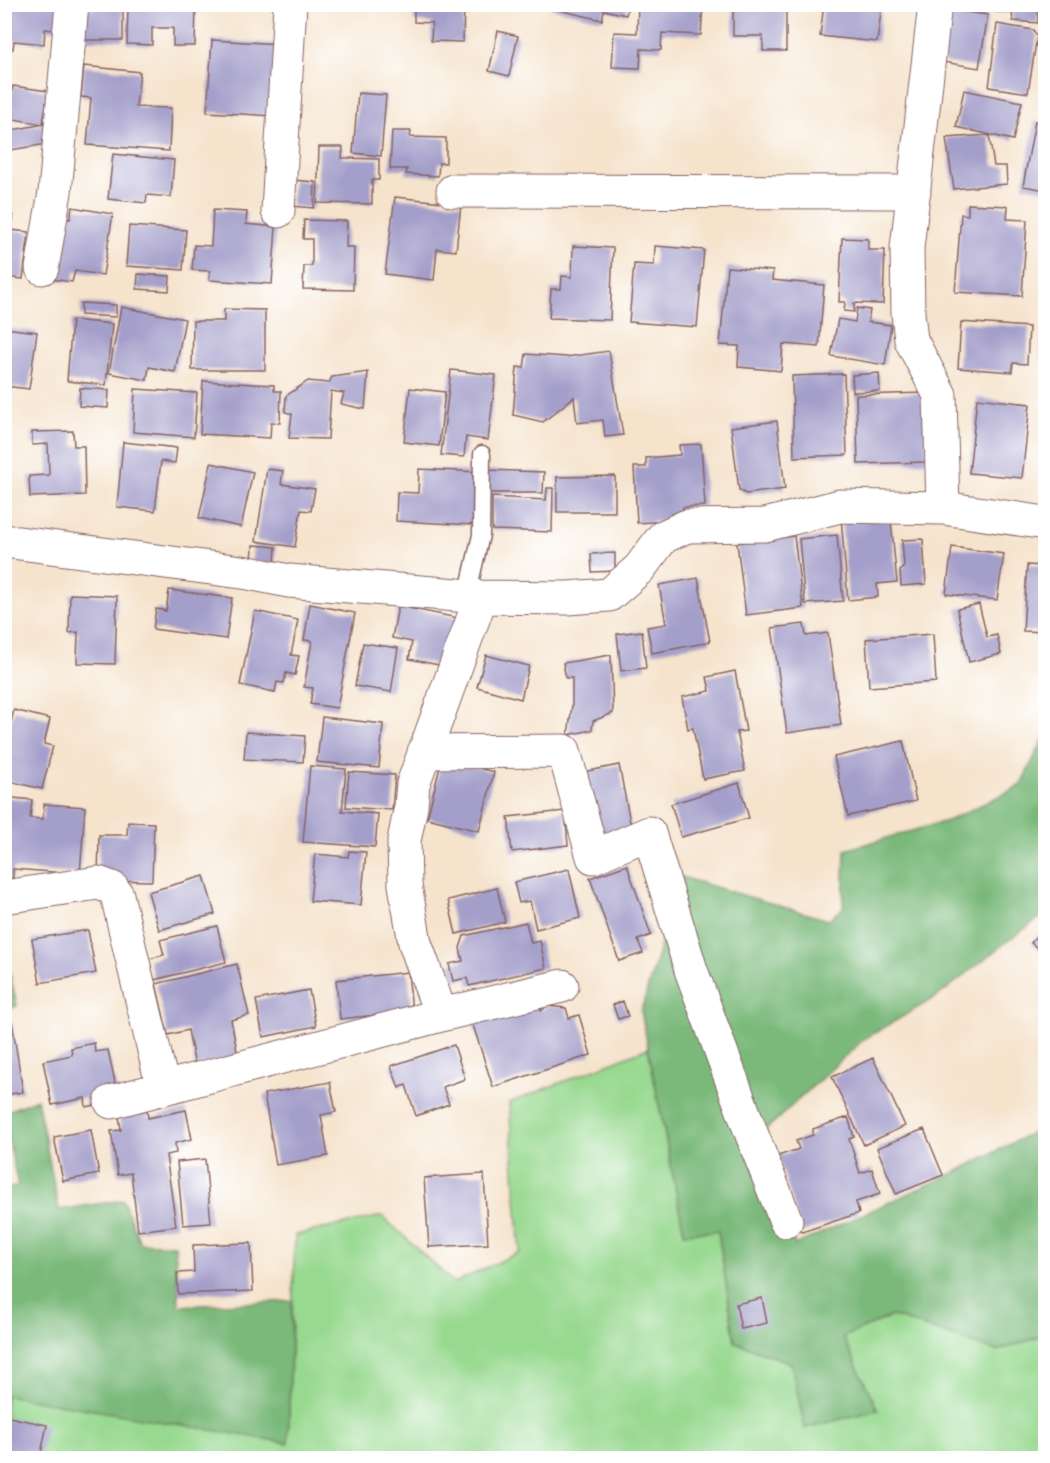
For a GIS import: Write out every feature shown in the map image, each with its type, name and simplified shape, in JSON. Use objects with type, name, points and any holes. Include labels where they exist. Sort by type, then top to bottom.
[{"type":"street","points":[[42,268],[55,192],[72,4]]},
{"type":"street","points":[[278,211],[290,4]]},
{"type":"street","points":[[935,4],[907,248],[908,313],[911,340],[940,395],[943,508]]},
{"type":"street","points":[[453,191],[914,192]]},
{"type":"street","points":[[4,541],[249,573],[289,581],[474,596],[568,598],[609,595],[639,569],[663,537],[687,526],[765,525],[840,506],[943,508],[1046,523]]},
{"type":"street","points":[[441,1015],[415,943],[405,885],[404,841],[413,784],[474,596]]},
{"type":"street","points":[[424,752],[564,751],[593,857],[649,833],[691,970],[786,1221]]},
{"type":"street","points":[[4,897],[98,883],[112,888],[117,895],[163,1088]]},
{"type":"street","points":[[111,1102],[441,1015],[562,986]]},
{"type":"lane","points":[[474,596],[481,535],[482,454]]},
{"type":"green space","points":[[1045,736],[1045,914],[938,996],[864,1039],[759,1136],[795,1245],[956,1172],[1045,1126],[1045,1335],[996,1351],[892,1316],[843,1337],[878,1410],[805,1428],[791,1363],[735,1342],[718,1231],[684,1233],[641,1011],[681,877],[828,920],[843,908],[845,850],[950,820],[1020,786]]},
{"type":"green space","points":[[4,948],[17,1006],[5,1010],[4,1010]]},
{"type":"green space","points":[[648,1048],[684,1232],[718,1231],[735,1342],[791,1363],[805,1428],[842,1337],[892,1316],[996,1351],[1045,1335],[1045,1458],[5,1458],[6,1395],[288,1442],[295,1235],[382,1216],[454,1283],[520,1252],[509,1103]]},
{"type":"green space","points":[[37,1099],[59,1210],[123,1200],[140,1243],[175,1245],[179,1306],[292,1301],[288,1443],[6,1395],[5,1403],[5,1189],[18,1186],[5,1112]]},
{"type":"building","points":[[4,4],[65,4],[63,31],[45,29],[44,44],[14,41],[13,49],[4,48]]},
{"type":"building","points":[[128,4],[196,4],[195,46],[173,46],[173,28],[152,28],[152,45],[127,44]]},
{"type":"building","points":[[414,4],[464,4],[463,42],[431,41],[432,23],[414,22]]},
{"type":"building","points":[[551,4],[629,4],[626,15],[604,10],[602,20],[550,8]]},
{"type":"building","points":[[638,4],[703,4],[701,35],[662,33],[661,50],[641,49],[640,68],[612,67],[614,32],[637,33]]},
{"type":"building","points":[[733,4],[786,4],[786,51],[763,51],[763,36],[733,36]]},
{"type":"building","points":[[824,4],[882,4],[877,42],[820,36]]},
{"type":"building","points":[[997,4],[1046,4],[1046,8],[1038,8],[1038,23],[1013,21],[1012,12],[996,12]]},
{"type":"building","points":[[82,8],[123,8],[123,40],[82,40]]},
{"type":"building","points":[[951,10],[988,15],[979,68],[943,62]]},
{"type":"building","points":[[997,24],[1033,30],[1037,36],[1028,93],[989,87]]},
{"type":"building","points":[[498,31],[518,36],[509,76],[489,71]]},
{"type":"building","points":[[212,40],[279,44],[274,116],[207,112]]},
{"type":"building","points":[[84,66],[140,72],[136,107],[171,108],[169,151],[87,145],[91,98],[81,97]]},
{"type":"building","points":[[13,86],[48,91],[43,124],[7,118]]},
{"type":"building","points":[[964,90],[1022,102],[1013,140],[956,127]]},
{"type":"building","points":[[358,93],[386,95],[381,156],[353,153]]},
{"type":"building","points":[[1035,121],[1046,123],[1046,190],[1023,186]]},
{"type":"building","points":[[44,124],[47,144],[11,150],[7,131]]},
{"type":"building","points":[[392,131],[411,131],[410,137],[446,138],[446,163],[439,163],[438,176],[406,174],[407,169],[390,169]]},
{"type":"building","points":[[989,135],[994,166],[1006,166],[1007,184],[954,189],[946,138]]},
{"type":"building","points":[[319,147],[343,147],[342,158],[379,159],[379,180],[372,180],[372,204],[317,203]]},
{"type":"building","points":[[113,154],[174,160],[171,197],[147,195],[146,203],[108,199]]},
{"type":"building","points":[[293,180],[315,182],[314,208],[291,206]]},
{"type":"building","points":[[395,197],[461,204],[456,251],[437,249],[434,280],[385,274]]},
{"type":"building","points":[[968,204],[1008,206],[1007,219],[1027,220],[1022,296],[955,292],[961,214],[968,215]]},
{"type":"building","points":[[72,207],[113,214],[103,275],[75,271],[72,282],[51,279],[62,217],[70,219]]},
{"type":"building","points":[[213,210],[247,212],[246,224],[276,227],[272,284],[209,280],[210,271],[192,270],[194,245],[211,246]]},
{"type":"building","points":[[4,215],[13,216],[11,230],[29,232],[23,279],[4,277]]},
{"type":"building","points":[[304,220],[347,221],[346,247],[354,247],[353,290],[303,289],[304,266],[312,266],[312,239],[303,239]]},
{"type":"building","points":[[129,226],[186,230],[183,270],[126,266]]},
{"type":"building","points":[[842,238],[868,239],[868,250],[885,250],[883,304],[854,303],[854,312],[844,311],[845,302],[839,302]]},
{"type":"building","points":[[573,246],[613,248],[610,320],[549,318],[551,289],[561,289],[562,276],[572,277]]},
{"type":"building","points":[[655,246],[704,250],[697,327],[629,322],[634,264],[654,265]]},
{"type":"building","points":[[727,267],[773,271],[772,280],[824,285],[819,347],[783,344],[781,371],[738,367],[739,346],[720,345]]},
{"type":"building","points":[[138,274],[170,276],[169,291],[137,289]]},
{"type":"building","points":[[81,303],[116,305],[116,317],[81,315]]},
{"type":"building","points":[[121,307],[185,319],[175,372],[149,367],[147,380],[109,373]]},
{"type":"building","points":[[857,308],[870,310],[868,322],[891,325],[885,365],[831,356],[838,319],[855,322]]},
{"type":"building","points":[[224,309],[265,310],[265,370],[192,370],[193,321],[224,321]]},
{"type":"building","points":[[72,320],[112,324],[106,385],[67,381]]},
{"type":"building","points":[[961,322],[1029,327],[1027,364],[1013,363],[1012,372],[958,368]]},
{"type":"building","points":[[4,328],[37,332],[29,389],[4,386],[7,364],[4,363]]},
{"type":"building","points":[[1042,338],[1046,338],[1046,360],[1041,360]]},
{"type":"building","points":[[609,351],[623,435],[605,437],[603,420],[577,423],[574,397],[543,422],[513,415],[517,367],[524,368],[526,354],[566,357]]},
{"type":"building","points":[[451,370],[496,375],[488,440],[466,437],[464,457],[441,455]]},
{"type":"building","points":[[368,372],[365,409],[341,404],[344,393],[331,391],[328,439],[289,438],[292,414],[285,412],[286,396],[308,381],[329,383],[332,377]]},
{"type":"building","points":[[879,373],[880,391],[853,392],[852,375]]},
{"type":"building","points":[[844,374],[847,455],[794,457],[792,376]]},
{"type":"building","points":[[203,381],[274,385],[274,391],[281,391],[280,423],[271,422],[270,438],[200,434]]},
{"type":"building","points":[[80,388],[109,390],[108,408],[79,406]]},
{"type":"building","points":[[410,388],[445,392],[439,446],[404,442]]},
{"type":"building","points":[[135,389],[197,393],[194,437],[133,432]]},
{"type":"building","points":[[925,393],[927,462],[858,464],[856,395]]},
{"type":"building","points":[[977,398],[1030,404],[1022,478],[969,473]]},
{"type":"building","points":[[777,421],[785,489],[746,494],[739,490],[731,427]]},
{"type":"building","points":[[73,431],[74,446],[84,446],[85,495],[30,497],[29,476],[49,475],[48,444],[32,445],[32,432]]},
{"type":"building","points":[[123,442],[177,448],[175,463],[161,461],[155,511],[117,507]]},
{"type":"building","points":[[701,444],[705,506],[683,507],[684,520],[637,523],[634,467],[646,467],[646,458],[680,455],[679,445]]},
{"type":"building","points":[[211,463],[253,472],[241,527],[199,518]]},
{"type":"building","points":[[267,469],[283,471],[281,484],[315,489],[311,511],[301,510],[295,547],[256,541]]},
{"type":"building","points":[[419,469],[478,472],[475,525],[396,521],[397,492],[418,493]]},
{"type":"building","points":[[486,470],[544,472],[543,493],[486,493]]},
{"type":"building","points":[[615,476],[615,512],[557,512],[557,477]]},
{"type":"building","points":[[547,488],[553,488],[552,532],[492,530],[492,497],[546,500]]},
{"type":"building","points":[[841,517],[891,521],[897,582],[877,584],[878,597],[848,600]]},
{"type":"building","points":[[837,535],[843,601],[805,604],[799,539]]},
{"type":"building","points":[[794,536],[803,608],[746,615],[737,543]]},
{"type":"building","points":[[923,539],[926,584],[901,586],[900,571],[904,566],[902,540]]},
{"type":"building","points":[[253,545],[276,547],[275,565],[252,562]]},
{"type":"building","points":[[952,547],[1004,554],[997,600],[946,594]]},
{"type":"building","points":[[615,553],[615,571],[592,572],[591,554]]},
{"type":"building","points":[[1027,565],[1046,566],[1046,632],[1023,631]]},
{"type":"building","points":[[698,578],[710,642],[652,653],[647,627],[666,624],[659,585]]},
{"type":"building","points":[[169,590],[232,598],[226,639],[153,629],[156,609],[166,611]]},
{"type":"building","points":[[70,594],[117,596],[115,664],[77,663],[78,632],[69,633]]},
{"type":"building","points":[[310,604],[355,613],[337,708],[310,704],[313,688],[304,687],[312,641],[304,640]]},
{"type":"building","points":[[979,604],[987,637],[997,635],[1001,654],[969,662],[957,609]]},
{"type":"building","points":[[398,606],[458,618],[449,667],[409,659],[412,642],[392,638]]},
{"type":"building","points":[[255,611],[298,620],[291,655],[299,656],[295,675],[286,673],[284,683],[277,682],[275,692],[240,685]]},
{"type":"building","points":[[804,624],[806,636],[828,633],[841,725],[787,733],[772,628]]},
{"type":"building","points":[[642,631],[646,668],[621,671],[617,634]]},
{"type":"building","points":[[933,634],[936,682],[869,687],[866,639]]},
{"type":"building","points":[[363,643],[398,648],[391,692],[355,686]]},
{"type":"building","points":[[486,655],[529,666],[521,699],[477,687]]},
{"type":"building","points":[[611,655],[613,713],[593,721],[592,730],[568,735],[572,705],[572,678],[566,678],[563,663]]},
{"type":"building","points":[[735,671],[746,731],[737,732],[745,771],[703,779],[693,728],[688,729],[682,697],[710,691],[707,677]]},
{"type":"building","points":[[14,710],[50,719],[44,744],[53,746],[42,789],[4,780],[4,749]]},
{"type":"building","points":[[322,717],[383,724],[379,768],[317,762]]},
{"type":"building","points":[[246,732],[305,736],[303,762],[244,759]]},
{"type":"building","points":[[903,741],[916,801],[848,816],[834,757]]},
{"type":"building","points":[[442,759],[494,772],[479,831],[427,818]]},
{"type":"building","points":[[619,765],[632,832],[597,840],[583,772]]},
{"type":"building","points":[[310,766],[346,769],[342,811],[378,814],[375,847],[303,842]]},
{"type":"building","points":[[349,772],[395,775],[392,810],[346,807]]},
{"type":"building","points":[[739,783],[749,818],[681,837],[671,804]]},
{"type":"building","points":[[4,797],[32,800],[30,818],[43,819],[44,804],[85,807],[80,874],[13,869],[13,878],[4,878]]},
{"type":"building","points":[[565,811],[568,845],[512,852],[508,817]]},
{"type":"building","points":[[128,822],[154,823],[152,881],[98,880],[99,835],[127,835]]},
{"type":"building","points":[[349,851],[366,852],[361,905],[310,901],[315,854],[348,857]]},
{"type":"building","points":[[627,865],[651,935],[638,940],[643,953],[619,961],[590,878]]},
{"type":"building","points":[[569,869],[580,918],[536,929],[530,901],[519,903],[514,882]]},
{"type":"building","points":[[204,876],[215,914],[159,930],[148,892]]},
{"type":"building","points":[[497,888],[505,922],[456,934],[448,900]]},
{"type":"building","points":[[526,922],[531,943],[540,941],[546,968],[469,986],[467,978],[453,981],[449,964],[463,961],[460,948],[464,936]]},
{"type":"building","points":[[217,926],[226,962],[154,980],[149,959],[164,955],[160,940]]},
{"type":"building","points":[[1046,926],[1046,955],[1031,943]]},
{"type":"building","points":[[88,930],[96,973],[40,983],[32,939]]},
{"type":"building","points":[[237,964],[249,1015],[231,1020],[238,1056],[195,1066],[188,1030],[168,1035],[156,984]]},
{"type":"building","points":[[408,972],[412,1011],[340,1019],[336,980]]},
{"type":"building","points":[[309,990],[316,1026],[263,1037],[256,1000]]},
{"type":"building","points":[[538,1001],[541,1011],[547,1006],[566,1008],[569,1018],[579,1015],[591,1055],[493,1087],[472,1022]]},
{"type":"building","points":[[623,1001],[628,1016],[618,1019],[613,1005]]},
{"type":"building","points":[[12,1022],[23,1092],[4,1095],[4,1023]]},
{"type":"building","points":[[94,1043],[95,1052],[108,1050],[117,1091],[105,1103],[86,1107],[85,1098],[52,1105],[43,1061],[72,1055],[71,1048]]},
{"type":"building","points":[[454,1045],[465,1079],[443,1087],[449,1104],[416,1116],[406,1085],[399,1088],[391,1066]]},
{"type":"building","points":[[873,1058],[905,1126],[864,1145],[832,1077]]},
{"type":"building","points":[[330,1082],[336,1112],[321,1115],[328,1156],[276,1165],[264,1094]]},
{"type":"building","points":[[147,1110],[148,1118],[186,1110],[192,1139],[175,1143],[176,1153],[166,1155],[176,1226],[138,1231],[131,1173],[118,1175],[111,1131],[121,1130],[119,1116]]},
{"type":"building","points":[[848,1117],[854,1137],[849,1139],[860,1173],[872,1169],[880,1194],[856,1202],[859,1213],[802,1232],[778,1156],[799,1149],[796,1141],[813,1135],[813,1129]]},
{"type":"building","points":[[924,1129],[943,1175],[896,1194],[877,1148]]},
{"type":"building","points":[[91,1130],[99,1174],[63,1181],[54,1137]]},
{"type":"building","points":[[205,1159],[211,1223],[183,1225],[177,1162]]},
{"type":"building","points":[[484,1174],[488,1244],[429,1247],[424,1178]]},
{"type":"building","points":[[251,1243],[253,1291],[178,1294],[177,1273],[194,1272],[193,1245]]},
{"type":"building","points":[[762,1298],[767,1323],[741,1329],[736,1304]]},
{"type":"building","points":[[9,1417],[47,1425],[40,1458],[4,1458],[4,1436]]}]
